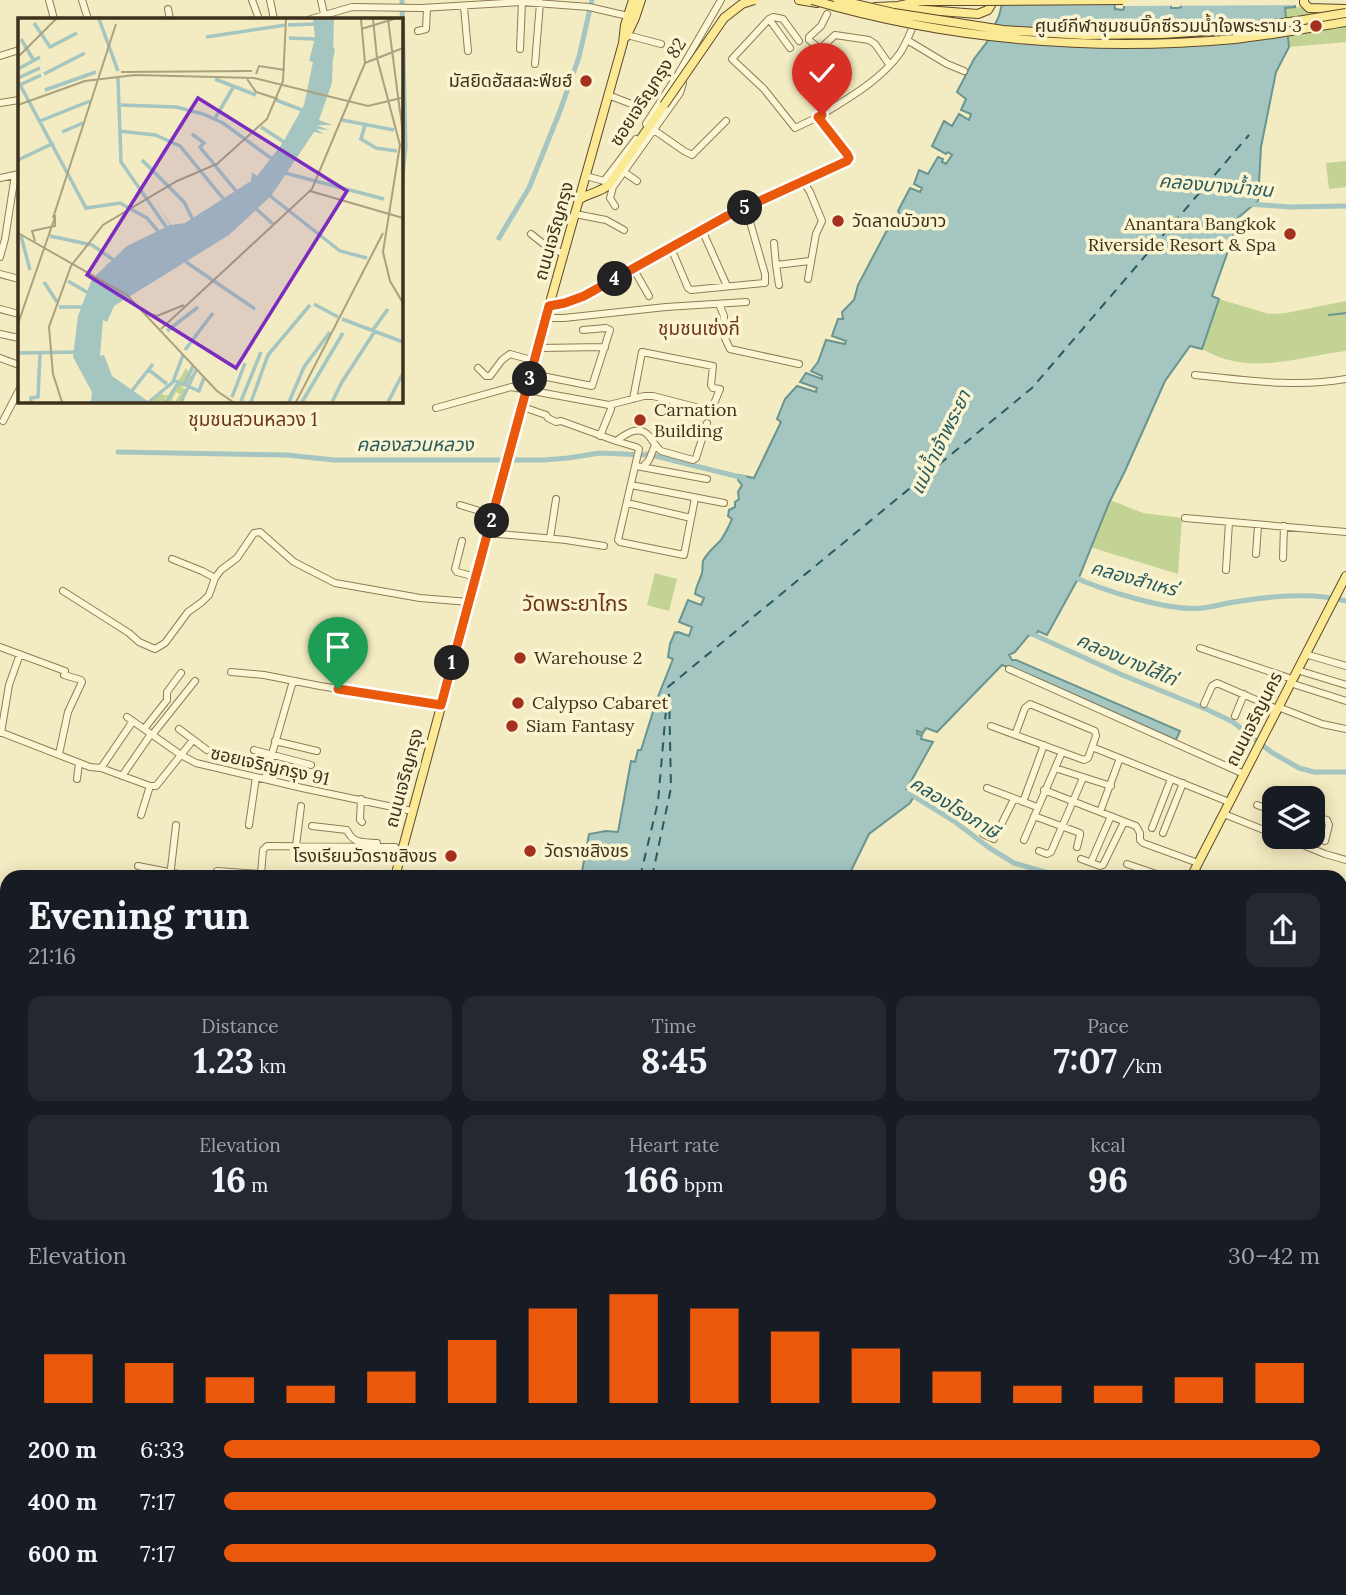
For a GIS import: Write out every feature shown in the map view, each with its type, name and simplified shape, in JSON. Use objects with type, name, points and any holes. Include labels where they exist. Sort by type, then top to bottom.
[{"type":"main road","name":"ถนนเจริญกรุง","points":[[625,37],[633,0]]},
{"type":"main road","name":"ถนนเจริญกรุง","points":[[396,870],[399,847],[412,811],[608,95],[625,37],[641,0]]},
{"type":"main road","points":[[580,199],[602,191],[609,185],[724,18],[742,4],[754,0]]},
{"type":"main road","points":[[799,0],[842,6],[886,7],[989,1],[1125,0]]},
{"type":"main road","points":[[812,0],[856,13],[1002,38],[1084,44],[1166,44],[1236,39],[1346,22]]},
{"type":"main road","points":[[838,0],[894,13],[1003,30],[1084,35],[1163,34],[1234,29],[1346,11]]},
{"type":"main road","points":[[904,0],[917,6]]},
{"type":"main road","points":[[1304,0],[1304,4],[1309,8],[1346,11]]},
{"type":"main road","name":"ถนนเจริญนคร","points":[[1195,870],[1346,576]]},
{"type":"street","points":[[49,0],[54,18]]},
{"type":"street","points":[[82,0],[88,18]]},
{"type":"street","points":[[252,0],[259,18]]},
{"type":"street","points":[[270,0],[274,18]]},
{"type":"street","points":[[321,0],[324,14]]},
{"type":"street","points":[[339,0],[341,10]]},
{"type":"street","name":"ซอยเจริญกรุง 82","points":[[586,176],[604,181],[638,136],[677,76],[721,0]]},
{"type":"street","points":[[313,18],[370,3],[405,8],[423,5],[464,6],[504,1],[591,8],[628,16]]},
{"type":"street","points":[[520,49],[522,2]]},
{"type":"street","points":[[535,64],[540,3]]},
{"type":"street","points":[[418,32],[426,29],[423,5]]},
{"type":"street","points":[[464,6],[468,51]]},
{"type":"street","points":[[799,41],[783,19],[769,19],[732,59],[762,88],[794,128],[818,117],[872,81],[901,51],[917,6]]},
{"type":"street","points":[[168,9],[170,18]]},
{"type":"street","points":[[827,13],[821,26],[809,37],[819,49],[835,35],[869,40],[889,64]]},
{"type":"street","points":[[769,19],[790,48]]},
{"type":"street","points":[[625,37],[660,44]]},
{"type":"street","points":[[907,40],[964,71]]},
{"type":"street","points":[[0,56],[18,50]]},
{"type":"street","points":[[615,206],[610,198],[613,187],[680,93],[683,83],[677,76]]},
{"type":"street","points":[[608,95],[642,108]]},
{"type":"street","points":[[0,103],[18,100]]},
{"type":"street","points":[[549,306],[584,296],[702,230],[849,160],[818,117]]},
{"type":"street","points":[[654,130],[692,155],[726,121]]},
{"type":"street","points":[[624,172],[637,181]]},
{"type":"street","points":[[0,178],[17,175],[0,257]]},
{"type":"street","points":[[803,181],[822,221],[816,234],[808,279]]},
{"type":"street","points":[[671,248],[691,290],[765,283],[746,208]]},
{"type":"street","points":[[576,214],[606,220],[624,230]]},
{"type":"street","points":[[702,230],[727,286]]},
{"type":"street","points":[[531,234],[545,245],[564,254]]},
{"type":"street","points":[[774,243],[779,285]]},
{"type":"street","points":[[776,265],[810,261]]},
{"type":"street","points":[[634,268],[649,296]]},
{"type":"street","points":[[0,274],[18,279]]},
{"type":"street","points":[[546,318],[746,302]]},
{"type":"street","points":[[719,304],[725,319],[722,325],[723,334],[730,348],[799,364]]},
{"type":"street","points":[[0,309],[18,314]]},
{"type":"street","points":[[531,374],[590,387],[595,379],[609,329],[583,330]]},
{"type":"street","points":[[0,334],[18,338]]},
{"type":"street","points":[[539,348],[605,347]]},
{"type":"street","points":[[436,408],[511,387],[609,405],[653,396],[711,411],[720,389],[711,385],[713,366],[642,352],[633,399]]},
{"type":"street","points":[[478,368],[486,376],[490,376],[502,359],[510,354],[535,361]]},
{"type":"street","points":[[0,358],[18,365]]},
{"type":"street","points":[[1195,375],[1274,384],[1346,379]]},
{"type":"street","points":[[3,421],[4,409],[18,391]]},
{"type":"street","points":[[523,407],[554,415],[561,421],[636,447],[639,460],[618,540],[620,542],[684,555],[695,498]]},
{"type":"street","points":[[600,436],[611,409]]},
{"type":"street","points":[[639,460],[661,451],[693,460],[707,423]]},
{"type":"street","points":[[616,441],[635,430],[643,431],[652,453]]},
{"type":"street","points":[[639,460],[707,478]]},
{"type":"street","points":[[631,485],[724,503]]},
{"type":"street","points":[[550,538],[556,499]]},
{"type":"street","points":[[627,503],[691,518]]},
{"type":"street","points":[[460,505],[493,515]]},
{"type":"street","points":[[1185,518],[1346,532]]},
{"type":"street","points":[[1226,570],[1229,522]]},
{"type":"street","points":[[1256,554],[1258,526]]},
{"type":"street","points":[[1283,558],[1284,526]]},
{"type":"street","points":[[63,592],[139,642],[155,649],[164,643],[188,612],[202,603],[221,570],[237,558],[254,533],[260,532],[295,562],[335,583],[420,598],[469,602]]},
{"type":"street","points":[[488,533],[604,546]]},
{"type":"street","points":[[462,541],[455,569],[476,577]]},
{"type":"street","points":[[172,559],[215,578]]},
{"type":"street","points":[[0,647],[81,680],[68,712],[59,754]]},
{"type":"street","points":[[1200,648],[1293,677],[1346,701]]},
{"type":"street","points":[[20,653],[9,685],[0,732],[90,767],[101,768],[150,786],[156,786],[192,740]]},
{"type":"street","points":[[1306,654],[1346,666]]},
{"type":"street","points":[[1009,669],[1244,774]]},
{"type":"street","points":[[231,672],[264,675],[441,705]]},
{"type":"street","points":[[144,729],[167,700],[167,692],[181,673]]},
{"type":"street","points":[[1293,677],[1346,685]]},
{"type":"street","points":[[122,776],[151,734],[195,681]]},
{"type":"street","points":[[265,778],[293,681]]},
{"type":"street","points":[[1204,704],[1215,684],[1322,724],[1346,729]]},
{"type":"street","points":[[1234,716],[1244,694]]},
{"type":"street","points":[[991,726],[1015,735],[1044,745],[1062,752],[1086,760],[1096,736],[1095,731],[1030,704],[1025,708],[1015,735]]},
{"type":"street","name":"ซอยเจริญกรุง 91","points":[[101,768],[130,719],[196,763],[412,811]]},
{"type":"street","points":[[179,729],[207,750]]},
{"type":"street","points":[[275,741],[317,751]]},
{"type":"street","points":[[1023,802],[1044,745]]},
{"type":"street","points":[[1093,747],[1229,802]]},
{"type":"street","points":[[254,750],[311,765]]},
{"type":"street","points":[[1024,840],[1062,752]]},
{"type":"street","points":[[1100,812],[1120,758]]},
{"type":"street","points":[[77,779],[79,763]]},
{"type":"street","points":[[1055,768],[1111,786]]},
{"type":"street","points":[[249,825],[256,777]]},
{"type":"street","points":[[1040,851],[1047,854],[1051,852],[1083,778]]},
{"type":"street","points":[[1152,828],[1171,779]]},
{"type":"street","points":[[1163,833],[1183,783]]},
{"type":"street","points":[[141,815],[150,786]]},
{"type":"street","points":[[987,788],[1037,807]]},
{"type":"street","points":[[1044,790],[1136,826],[1143,843],[1195,870]]},
{"type":"street","points":[[361,799],[362,822]]},
{"type":"street","points":[[984,834],[998,840],[1014,799]]},
{"type":"street","points":[[1257,804],[1262,806]]},
{"type":"street","points":[[296,846],[300,806]]},
{"type":"street","points":[[1224,814],[1262,829]]},
{"type":"street","points":[[1034,816],[1080,832],[1077,847]]},
{"type":"street","points":[[1091,862],[1111,816]]},
{"type":"street","points":[[1325,819],[1329,825],[1325,841]]},
{"type":"street","points":[[1081,859],[1103,865],[1124,822]]},
{"type":"street","points":[[170,870],[176,825]]},
{"type":"street","points":[[312,827],[346,830],[354,840],[399,847]]},
{"type":"street","points":[[261,870],[263,850],[267,846],[399,847]]},
{"type":"street","points":[[1314,849],[1346,860]]},
{"type":"street","points":[[1127,864],[1144,870]]},
{"type":"street","points":[[138,866],[154,870]]},
{"type":"green space","name":"ศูนย์กีฬาชุมชนบิ๊กซีรวมน้ำใจพระราม 3","points":[[1285,8],[1346,11],[1346,42],[1289,47]]},
{"type":"green space","points":[[1346,161],[1346,187],[1329,189],[1326,163]]},
{"type":"green space","points":[[1219,299],[1269,314],[1346,301],[1346,351],[1255,364],[1220,357],[1202,349]]},
{"type":"green space","points":[[1110,500],[1143,513],[1182,518],[1178,574],[1090,547]]},
{"type":"green space","points":[[655,573],[677,579],[669,611],[647,605]]},
{"type":"water","name":"แม่น้ำเจ้าพระยา","points":[[1003,0],[1114,0],[1115,9],[1123,10],[1124,0],[1171,0],[1171,8],[1179,8],[1181,0],[1295,0],[1295,7],[1285,8],[1289,47],[1276,72],[1261,147],[1258,201],[1235,223],[1233,237],[1212,296],[1219,299],[1202,349],[1190,346],[1165,381],[1109,503],[1080,575],[1047,635],[1038,631],[1035,636],[1029,635],[1015,652],[1009,655],[1012,660],[1180,731],[1176,740],[1002,665],[937,732],[926,728],[923,733],[917,731],[917,734],[922,735],[921,739],[933,742],[905,792],[913,798],[869,834],[851,870],[582,870],[589,834],[618,832],[631,761],[635,762],[638,750],[641,750],[673,659],[668,657],[670,644],[675,632],[689,636],[692,627],[679,622],[688,600],[701,605],[704,598],[695,594],[703,561],[721,540],[732,519],[728,516],[729,510],[735,507],[742,485],[738,480],[739,475],[754,478],[781,422],[777,419],[785,399],[797,386],[816,392],[817,388],[800,382],[806,373],[822,379],[822,376],[811,371],[818,362],[826,340],[845,344],[846,341],[832,336],[838,319],[843,319],[842,312],[854,300],[858,285],[886,232],[889,228],[897,230],[903,220],[898,211],[910,188],[920,192],[922,188],[914,184],[919,170],[928,174],[938,157],[946,164],[952,155],[932,146],[944,121],[952,126],[959,114],[969,120],[971,114],[961,110],[966,99],[957,92],[999,16]]},
{"type":"pier","points":[[1121,0],[1174,0],[1174,5],[1178,5],[1177,0],[1299,0],[1298,5],[1121,6]]},
{"type":"waterway","points":[[402,0],[405,147],[402,178]]},
{"type":"waterway","points":[[499,238],[529,188],[560,111],[579,57],[592,0]]},
{"type":"waterway","name":"คลองบางน้ำชน","points":[[1248,204],[1290,207],[1346,206]]},
{"type":"waterway","points":[[1329,315],[1346,313]]},
{"type":"waterway","name":"คลองสวนหลวง","points":[[118,452],[287,455],[334,460],[544,460],[600,453],[647,454],[744,478]]},
{"type":"waterway","name":"คลองสำเหร่","points":[[1072,576],[1136,599],[1173,607],[1205,608],[1287,596],[1318,596],[1346,601]]},
{"type":"waterway","name":"คลองบางไส้ไก่","points":[[1030,633],[1233,722],[1271,752],[1299,768],[1314,772],[1346,772]]},
{"type":"waterway","name":"คลองโรงภาษี","points":[[902,791],[954,821],[1014,863],[1038,870]]},
{"type":"ferry route","points":[[642,870],[658,802],[668,687],[1032,388],[1249,135]]},
{"type":"ferry route","points":[[653,870],[671,788],[669,691]]},
{"type":"place","name":"ศูนย์กีฬาชุมชนบิ๊กซีรวมน้ำใจพระราม 3","points":[[1316,26]]},
{"type":"place","name":"มัสยิดฮัสสละฟียฮ์","points":[[586,81]]},
{"type":"place","name":"วัดลาดบัวขาว","points":[[838,221]]},
{"type":"place","name":"Anantara Bangkok Riverside Resort & Spa","points":[[1290,234]]},
{"type":"place","name":"Carnation Building","points":[[640,420]]},
{"type":"place","name":"Warehouse 2","points":[[520,658]]},
{"type":"place","name":"Calypso Cabaret","points":[[518,703]]},
{"type":"place","name":"Siam Fantasy","points":[[512,726]]},
{"type":"place","name":"วัดราชสิงขร","points":[[530,851]]},
{"type":"place","name":"โรงเรียนวัดราชสิงขร","points":[[451,856]]},
{"type":"district","name":"ชุมชนเซ่งกี่","points":[[699,328]]},
{"type":"district","name":"ชุมชนสวนหลวง 1","points":[[253,419]]},
{"type":"district","name":"วัดพระยาไกร","points":[[575,604]]},
{"type":"route","points":[[338,689],[441,705],[549,306],[584,296],[727,216],[849,160],[818,117],[822,115]]}]
